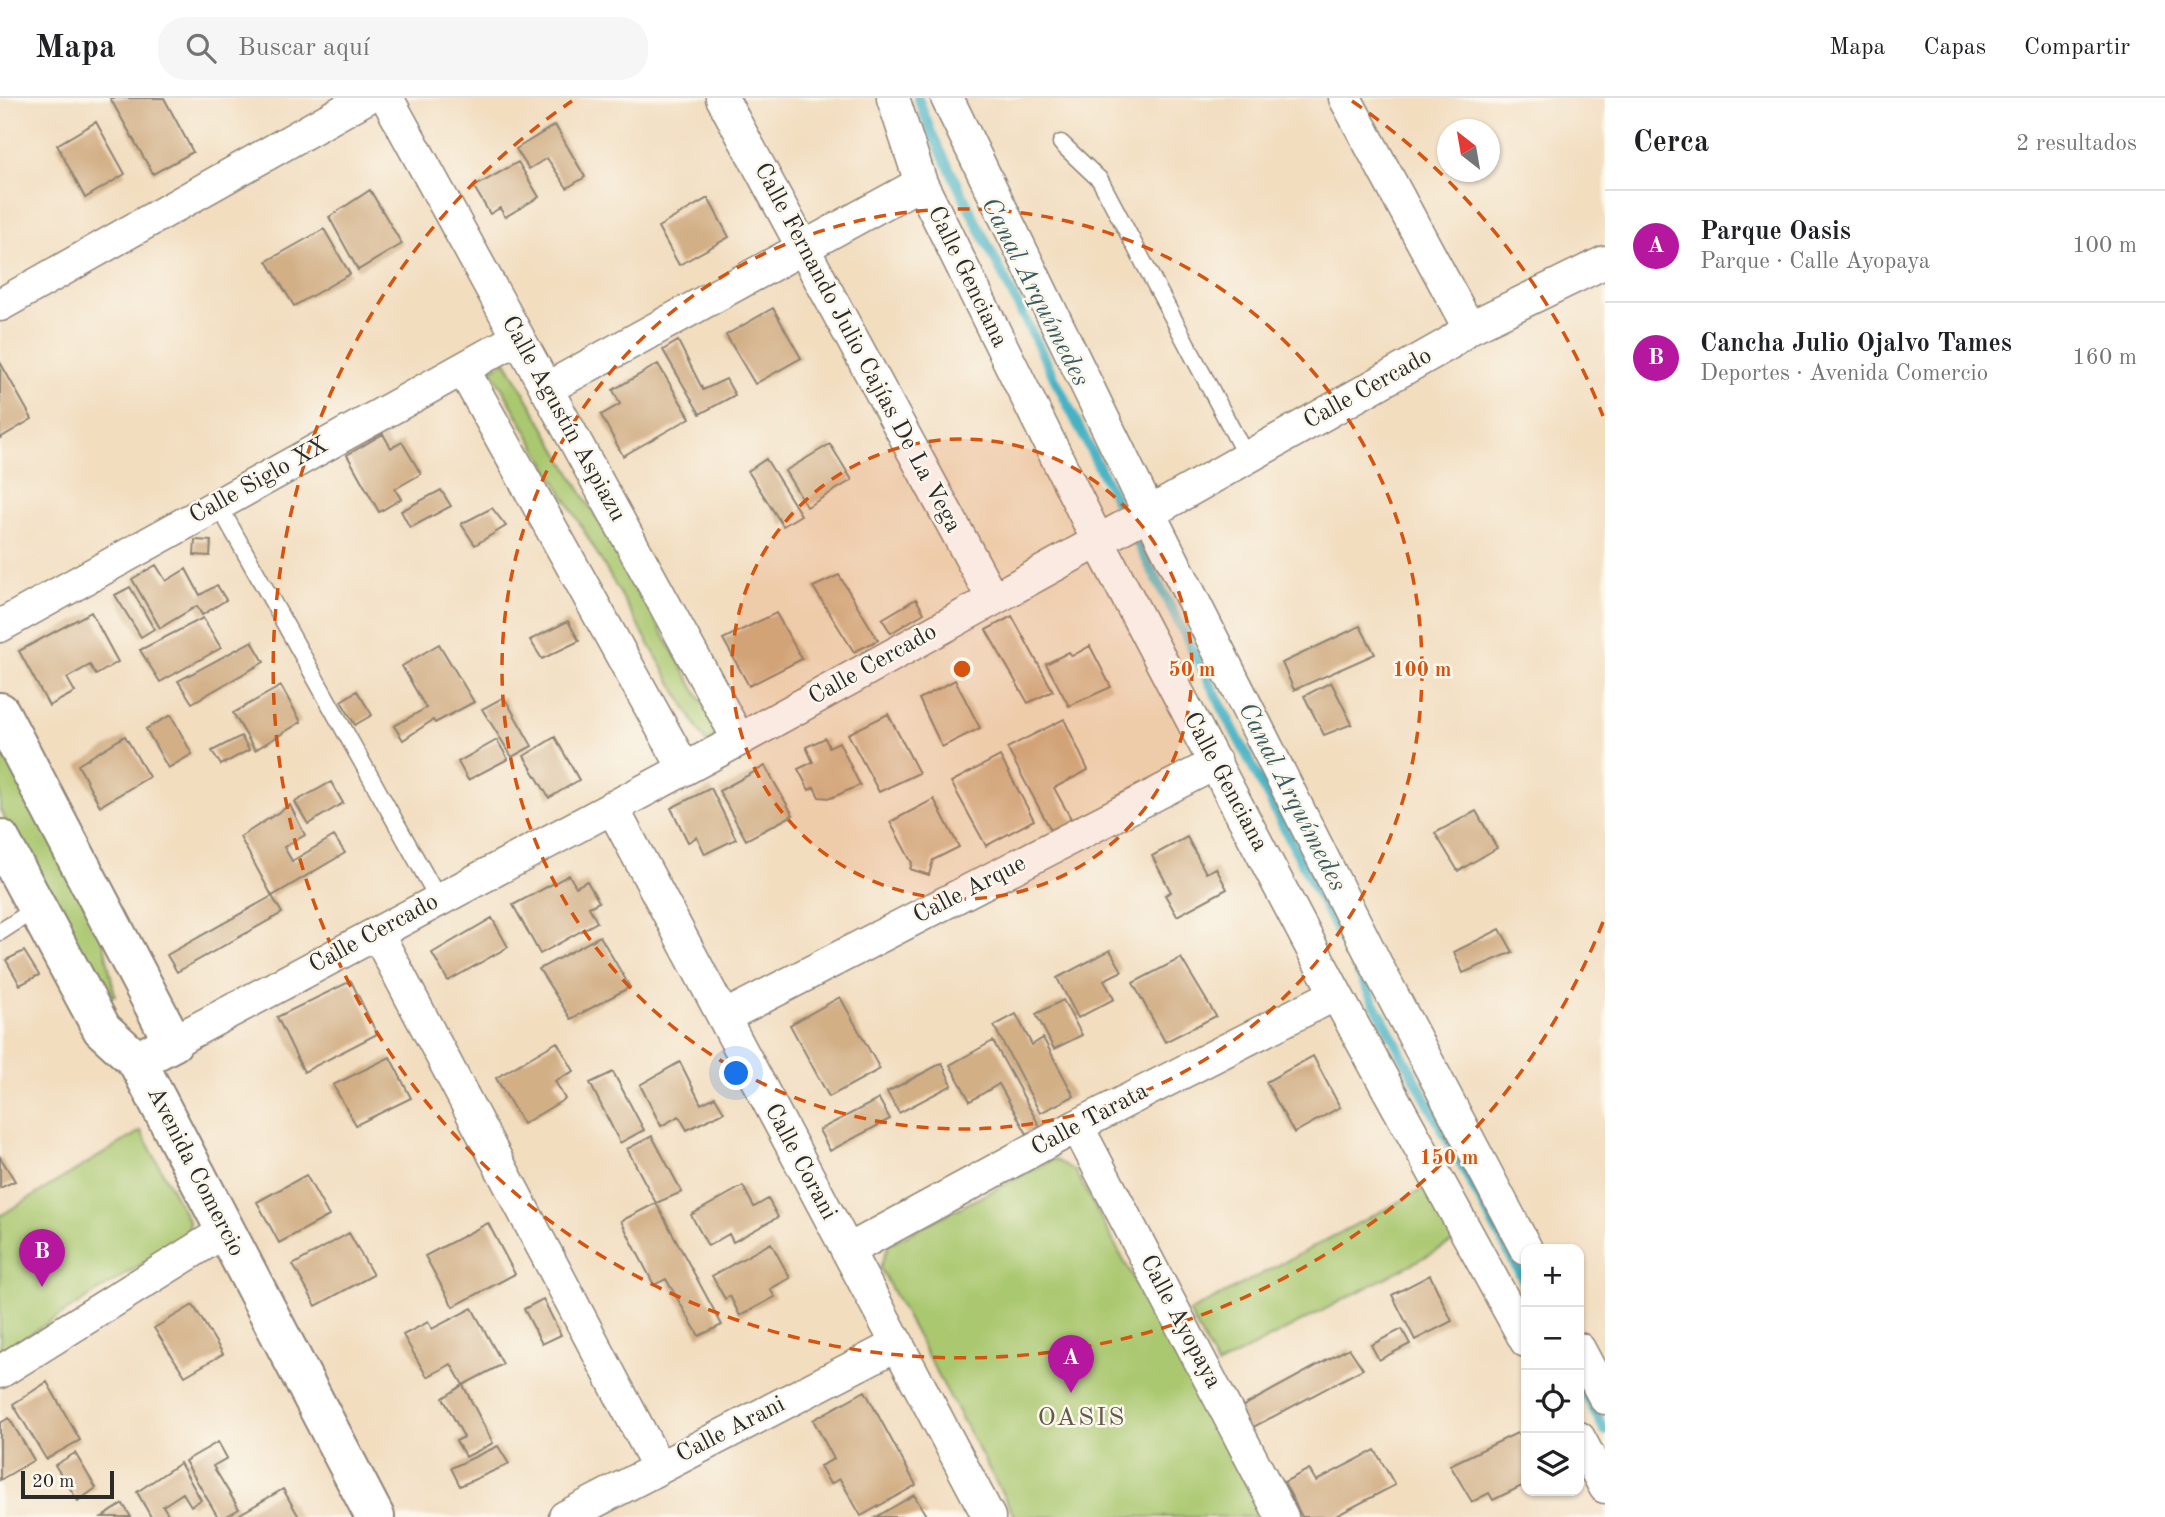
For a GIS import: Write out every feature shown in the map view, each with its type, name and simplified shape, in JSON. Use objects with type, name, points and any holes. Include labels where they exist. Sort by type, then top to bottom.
[{"type":"street","points":[[0,305],[366,98]]},
{"type":"street","name":"Calle Agustín Aspiazu","points":[[387,98],[739,740]]},
{"type":"street","name":"Calle Fernando Julio Cajías De La Vega","points":[[722,98],[993,599]]},
{"type":"street","name":"Calle Genciana","points":[[893,98],[921,183],[1124,527],[1378,968],[1523,1244]]},
{"type":"street","name":"Calle Genciana","points":[[947,98],[1124,527],[1216,763],[1336,994],[1521,1332]]},
{"type":"street","points":[[1345,98],[1469,328]]},
{"type":"street","points":[[546,390],[921,183]]},
{"type":"street","name":"Calle Cercado","points":[[137,1061],[739,740],[1247,458],[1448,344],[1469,328],[1605,262]]},
{"type":"street","name":"Calle Siglo XX","points":[[0,626],[518,338]]},
{"type":"street","points":[[463,369],[684,768]]},
{"type":"street","points":[[0,712],[173,1042]]},
{"type":"street","name":"Calle Arque","points":[[723,1017],[1216,763]]},
{"type":"street","name":"Calle Corani","points":[[612,807],[989,1517]]},
{"type":"street","name":"Avenida Comercio","points":[[0,839],[102,1029],[137,1061],[375,1517]]},
{"type":"street","points":[[377,933],[659,1468]]},
{"type":"street","name":"Calle Tarata","points":[[847,1251],[1077,1126],[1336,994]]},
{"type":"street","name":"Calle Ayopaya","points":[[1077,1126],[1282,1517]]},
{"type":"street","points":[[0,1372],[225,1231]]},
{"type":"street","name":"Calle Arani","points":[[565,1517],[898,1344]]},
{"type":"street","points":[[1584,1358],[1605,1398]]},
{"type":"street","points":[[1584,1447],[1605,1486]]},
{"type":"lane","points":[[1061,143],[1100,180],[1247,458]]},
{"type":"lane","points":[[218,504],[439,900]]},
{"type":"lane","points":[[0,932],[37,908]]},
{"type":"green space","points":[[506,361],[721,735],[706,743],[491,369]]},
{"type":"green space","points":[[0,745],[103,939],[115,995],[99,999],[0,810]]},
{"type":"green space","points":[[141,1131],[189,1222],[188,1235],[0,1353],[0,1216]]},
{"type":"green space","points":[[1054,1159],[1075,1171],[1263,1517],[1015,1517],[880,1268],[889,1244]]},
{"type":"green space","points":[[1431,1185],[1459,1239],[1217,1366],[1189,1312]]},
{"type":"building","points":[[110,98],[164,98],[193,152],[153,174]]},
{"type":"building","points":[[96,122],[125,174],[85,198],[57,145]]},
{"type":"building","points":[[555,125],[585,177],[567,188],[547,158],[529,169],[516,149]]},
{"type":"building","points":[[518,162],[539,197],[505,217],[500,208],[490,214],[474,187]]},
{"type":"building","points":[[370,190],[402,244],[358,270],[329,217]]},
{"type":"building","points":[[708,198],[729,237],[679,265],[658,227]]},
{"type":"building","points":[[324,229],[350,274],[294,306],[267,261]]},
{"type":"building","points":[[773,308],[801,358],[755,384],[726,335]]},
{"type":"building","points":[[678,341],[703,390],[726,379],[735,395],[700,414],[663,350]]},
{"type":"building","points":[[0,362],[32,419],[0,438]]},
{"type":"building","points":[[658,364],[690,418],[623,456],[601,415],[620,404],[613,390]]},
{"type":"building","points":[[383,434],[391,448],[402,442],[421,474],[395,489],[401,499],[379,512],[347,455]]},
{"type":"building","points":[[830,444],[852,480],[807,507],[785,471]]},
{"type":"building","points":[[766,459],[801,515],[783,526],[748,471]]},
{"type":"building","points":[[441,490],[451,506],[410,528],[401,511]]},
{"type":"building","points":[[492,508],[506,526],[475,545],[461,524]]},
{"type":"building","points":[[195,540],[211,541],[210,556],[194,555]]},
{"type":"building","points":[[156,565],[166,581],[186,569],[200,595],[217,585],[226,600],[202,615],[197,606],[160,628],[132,579]]},
{"type":"building","points":[[839,575],[878,640],[854,652],[813,587]]},
{"type":"building","points":[[130,587],[154,629],[141,637],[115,595]]},
{"type":"building","points":[[916,599],[924,613],[891,633],[882,619]]},
{"type":"building","points":[[91,612],[118,662],[96,675],[90,665],[67,678],[75,692],[49,706],[19,651]]},
{"type":"building","points":[[776,613],[802,659],[749,686],[723,639]]},
{"type":"building","points":[[1012,616],[1053,691],[1028,703],[986,630]]},
{"type":"building","points":[[203,618],[221,648],[160,682],[140,650]]},
{"type":"building","points":[[568,621],[579,641],[542,659],[530,640]]},
{"type":"building","points":[[1360,626],[1375,654],[1294,690],[1282,663]]},
{"type":"building","points":[[252,641],[264,662],[192,703],[178,681]]},
{"type":"building","points":[[439,644],[474,702],[435,723],[433,720],[403,740],[394,726],[426,708],[402,666]]},
{"type":"building","points":[[1090,646],[1111,687],[1069,706],[1046,664],[1069,652],[1072,656]]},
{"type":"building","points":[[955,680],[980,728],[942,747],[919,699]]},
{"type":"building","points":[[1331,682],[1352,724],[1324,735],[1304,696]]},
{"type":"building","points":[[281,686],[301,722],[255,750],[233,713]]},
{"type":"building","points":[[357,691],[372,715],[355,725],[341,701]]},
{"type":"building","points":[[504,697],[532,746],[512,757],[482,709]]},
{"type":"building","points":[[888,714],[919,773],[879,792],[848,734]]},
{"type":"building","points":[[171,715],[192,754],[168,768],[146,729]]},
{"type":"building","points":[[1064,719],[1088,770],[1054,788],[1074,824],[1053,834],[1007,748]]},
{"type":"building","points":[[125,736],[149,777],[100,806],[78,765]]},
{"type":"building","points":[[241,736],[249,750],[221,765],[212,751]]},
{"type":"building","points":[[555,737],[579,780],[549,798],[524,756]]},
{"type":"building","points":[[825,738],[829,747],[839,742],[860,785],[831,798],[819,797],[814,787],[809,790],[798,769],[813,762],[806,747]]},
{"type":"building","points":[[497,740],[508,759],[468,780],[458,762]]},
{"type":"building","points":[[1000,756],[1034,820],[986,846],[951,782]]},
{"type":"building","points":[[765,766],[793,815],[746,840],[719,791]]},
{"type":"building","points":[[331,782],[343,803],[308,824],[295,802]]},
{"type":"building","points":[[711,788],[736,839],[705,854],[697,837],[688,842],[671,808]]},
{"type":"building","points":[[934,799],[959,847],[933,860],[929,875],[910,869],[912,863],[890,822]]},
{"type":"building","points":[[290,805],[305,835],[284,847],[292,861],[334,836],[345,853],[272,896],[240,837]]},
{"type":"building","points":[[1476,811],[1497,848],[1458,871],[1435,833]]},
{"type":"building","points":[[1187,837],[1206,873],[1216,868],[1227,889],[1177,916],[1165,895],[1171,892],[1152,856]]},
{"type":"building","points":[[569,875],[576,887],[587,881],[599,902],[589,907],[597,922],[540,954],[513,905]]},
{"type":"building","points":[[272,896],[282,913],[177,972],[167,955]]},
{"type":"building","points":[[492,918],[508,947],[448,981],[432,953]]},
{"type":"building","points":[[1500,929],[1513,952],[1463,973],[1454,952]]},
{"type":"building","points":[[600,936],[630,987],[571,1019],[539,969]]},
{"type":"building","points":[[1110,950],[1122,971],[1104,980],[1114,999],[1078,1018],[1057,978]]},
{"type":"building","points":[[24,951],[39,975],[20,985],[6,960]]},
{"type":"building","points":[[1181,958],[1216,1016],[1165,1042],[1133,983]]},
{"type":"building","points":[[351,981],[377,1034],[304,1072],[277,1017]]},
{"type":"building","points":[[840,997],[880,1069],[829,1097],[790,1025]]},
{"type":"building","points":[[1063,1000],[1082,1035],[1054,1049],[1036,1014]]},
{"type":"building","points":[[1016,1014],[1032,1045],[1043,1038],[1074,1096],[1040,1113],[994,1026]]},
{"type":"building","points":[[993,1041],[1040,1127],[1027,1134],[999,1084],[970,1101],[950,1065]]},
{"type":"building","points":[[557,1042],[574,1071],[555,1081],[565,1099],[523,1124],[496,1078]]},
{"type":"building","points":[[1313,1056],[1340,1107],[1294,1133],[1266,1082]]},
{"type":"building","points":[[390,1057],[411,1098],[356,1125],[333,1085]]},
{"type":"building","points":[[680,1062],[701,1104],[715,1097],[724,1112],[687,1130],[679,1116],[661,1126],[640,1085]]},
{"type":"building","points":[[942,1063],[952,1085],[899,1113],[887,1092]]},
{"type":"building","points":[[613,1072],[644,1130],[620,1143],[590,1083]]},
{"type":"building","points":[[879,1099],[890,1119],[830,1151],[819,1130]]},
{"type":"building","points":[[652,1136],[682,1192],[656,1203],[627,1149]]},
{"type":"building","points":[[0,1157],[15,1181],[0,1188]]},
{"type":"building","points":[[306,1175],[329,1216],[279,1243],[257,1202]]},
{"type":"building","points":[[743,1186],[754,1207],[768,1199],[778,1217],[733,1242],[729,1234],[708,1246],[691,1215]]},
{"type":"building","points":[[656,1203],[722,1325],[699,1336],[666,1279],[654,1285],[621,1221]]},
{"type":"building","points":[[488,1223],[515,1274],[453,1307],[425,1256]]},
{"type":"building","points":[[349,1233],[373,1275],[316,1306],[293,1265]]},
{"type":"building","points":[[771,1243],[790,1278],[770,1289],[775,1297],[740,1316],[730,1296],[725,1299],[712,1276]]},
{"type":"building","points":[[1430,1275],[1452,1321],[1415,1340],[1392,1295]]},
{"type":"building","points":[[543,1299],[561,1335],[542,1344],[524,1309]]},
{"type":"building","points":[[193,1305],[223,1354],[185,1376],[154,1328]]},
{"type":"building","points":[[472,1308],[503,1364],[463,1385],[451,1364],[427,1377],[403,1335],[428,1322],[432,1329]]},
{"type":"building","points":[[1402,1329],[1410,1344],[1379,1360],[1371,1345]]},
{"type":"building","points":[[1349,1348],[1363,1369],[1246,1431],[1234,1411]]},
{"type":"building","points":[[47,1382],[80,1440],[46,1459],[13,1404]]},
{"type":"building","points":[[463,1385],[493,1443],[466,1457],[456,1441],[464,1437],[443,1398]]},
{"type":"building","points":[[865,1391],[916,1485],[861,1516],[840,1479],[830,1484],[820,1466],[834,1459],[813,1420]]},
{"type":"building","points":[[9,1418],[34,1460],[0,1480],[0,1423]]},
{"type":"building","points":[[1517,1433],[1521,1440],[1521,1486],[1493,1500],[1489,1493],[1472,1502],[1450,1465]]},
{"type":"building","points":[[218,1442],[227,1458],[213,1466],[239,1509],[225,1517],[218,1517],[185,1461]]},
{"type":"building","points":[[498,1446],[509,1464],[460,1486],[451,1468]]},
{"type":"building","points":[[1375,1450],[1395,1485],[1334,1517],[1302,1517],[1284,1482],[1309,1469],[1316,1481]]},
{"type":"building","points":[[75,1453],[96,1488],[78,1501],[55,1465]]},
{"type":"building","points":[[180,1463],[201,1500],[191,1506],[183,1493],[163,1506],[170,1517],[151,1517],[137,1492]]},
{"type":"building","points":[[283,1489],[299,1517],[242,1517],[240,1514]]},
{"type":"building","points":[[914,1495],[927,1517],[876,1517]]},
{"type":"building","points":[[123,1504],[131,1517],[102,1517]]},
{"type":"waterway","name":"Canal Arquímedes","points":[[918,98],[931,132],[1114,497],[1371,997],[1521,1276]]},
{"type":"waterway","name":"Canal Arquímedes","points":[[1584,1391],[1605,1431]]},
{"type":"place","name":"Cancha Julio Ojalvo Tames","points":[[42,1287]]},
{"type":"place","name":"Parque Oasis","points":[[1071,1393]]},
{"type":"district","name":"OASIS","points":[[1082,1418]]}]
